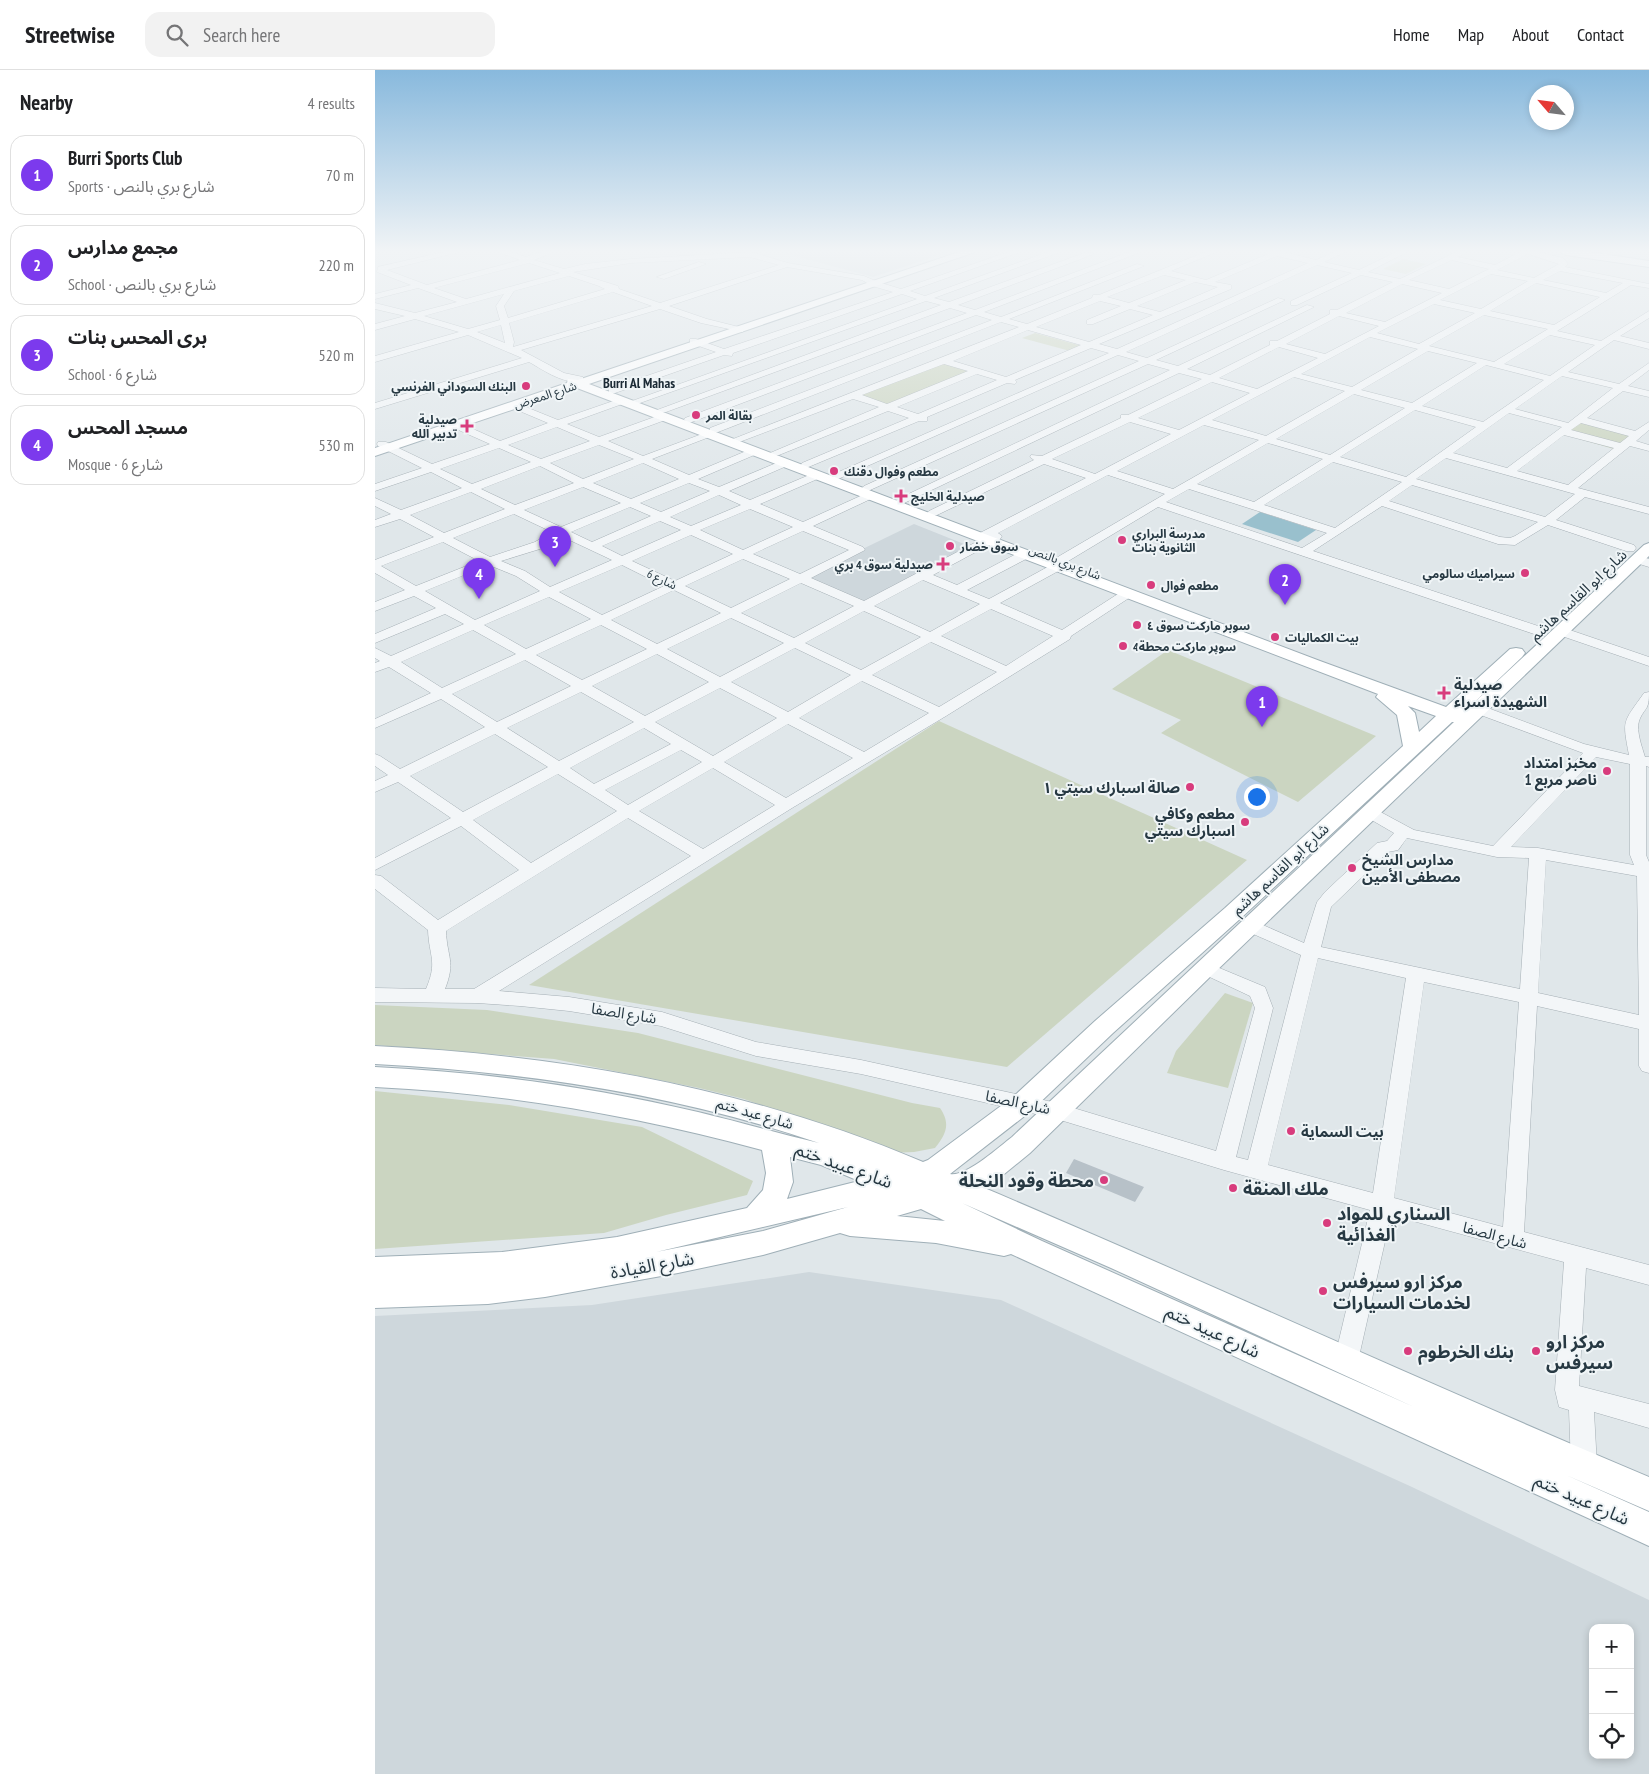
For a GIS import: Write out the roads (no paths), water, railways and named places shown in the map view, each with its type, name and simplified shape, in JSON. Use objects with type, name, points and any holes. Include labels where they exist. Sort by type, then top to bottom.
[{"type":"main road","name":"شارع المعرض","points":[[379,448],[728,332]]},
{"type":"main road","name":"شارع المعرض","points":[[452,424],[513,406],[578,381]]},
{"type":"main road","name":"شارع بري بالنص","points":[[578,381],[711,432],[755,452],[780,458]]},
{"type":"main road","name":"شارع بري بالنص","points":[[663,413],[689,420],[711,432],[738,439],[780,458],[869,492],[1464,712]]},
{"type":"main road","name":"شارع بري بالنص","points":[[812,470],[837,476],[869,492],[903,501],[1026,554],[1059,563],[1128,593],[1372,687],[1464,712]]},
{"type":"main road","name":"شارع ابو القاسم هاشم","points":[[923,1185],[938,1168],[1023,1104],[1104,1027],[1233,913],[1413,747],[1464,712],[1561,631],[1641,554],[1649,530]]},
{"type":"main road","name":"شارع ابو القاسم هاشم","points":[[923,1185],[951,1186],[970,1180],[993,1167],[1021,1145],[1369,812],[1539,631],[1641,554]]},
{"type":"main road","points":[[1372,687],[1406,713],[1413,747]]},
{"type":"main road","name":"شارع عبد ختم","points":[[375,1055],[433,1058],[559,1072],[678,1092],[799,1126],[858,1146],[923,1185]]},
{"type":"main road","name":"شارع عبد ختم","points":[[375,1077],[419,1079],[540,1093],[697,1122],[775,1141]]},
{"type":"main road","points":[[757,1216],[768,1206],[777,1192],[781,1175],[775,1141]]},
{"type":"main road","name":"شارع عبيد ختم","points":[[775,1141],[825,1156],[895,1183],[923,1185],[1031,1250],[1649,1529]]},
{"type":"main road","name":"شارع القيادة","points":[[375,1270],[502,1264],[551,1259],[671,1238],[757,1216],[816,1204],[895,1183]]},
{"type":"main road","name":"شارع القيادة","points":[[375,1295],[488,1291],[545,1284],[744,1247],[831,1223],[923,1185]]},
{"type":"main road","name":"شارع عبيد ختم","points":[[951,1186],[1649,1494]]},
{"type":"main road","points":[[831,1223],[935,1231],[1031,1250]]},
{"type":"street","points":[[375,359],[468,332]]},
{"type":"street","name":"شارع بري بالنص","points":[[468,332],[511,349],[578,381]]},
{"type":"street","points":[[507,332],[511,349],[570,332]]},
{"type":"street","points":[[375,488],[558,424],[624,398],[726,353],[786,332]]},
{"type":"street","points":[[624,398],[749,360],[833,332]]},
{"type":"street","points":[[849,332],[1179,433]]},
{"type":"street","points":[[375,524],[600,441],[663,413],[774,369],[878,332]]},
{"type":"street","points":[[689,420],[923,332]]},
{"type":"street","points":[[375,564],[443,536],[643,460],[826,386],[970,332]]},
{"type":"street","points":[[738,439],[854,396],[1016,332]]},
{"type":"street","points":[[1043,332],[1258,392]]},
{"type":"street","points":[[375,668],[751,504],[812,470],[919,418],[1120,332]]},
{"type":"street","points":[[837,476],[1173,332]]},
{"type":"street","points":[[375,724],[804,526],[978,438],[1147,361],[1204,332]]},
{"type":"street","points":[[1230,332],[1326,357]]},
{"type":"street","points":[[903,501],[1257,332]]},
{"type":"street","points":[[933,513],[1304,332]]},
{"type":"street","points":[[375,865],[923,575],[1094,477],[1374,332]]},
{"type":"street","points":[[437,928],[627,812],[862,675],[989,604],[1157,503],[1451,332]]},
{"type":"street","points":[[1255,506],[1413,407],[1549,332]]},
{"type":"street","points":[[1558,332],[1603,344]]},
{"type":"street","points":[[1305,552],[1382,502],[1409,482],[1411,477],[1622,332]]},
{"type":"street","points":[[1369,334],[1491,363],[1649,394]]},
{"type":"street","points":[[1613,337],[1649,346]]},
{"type":"street","points":[[696,342],[1094,477]]},
{"type":"street","points":[[375,406],[529,358]]},
{"type":"street","points":[[1510,471],[1649,366]]},
{"type":"street","points":[[591,546],[721,492],[780,458],[886,407],[977,371]]},
{"type":"street","points":[[1292,374],[1484,426]]},
{"type":"street","points":[[375,787],[859,550],[513,406]]},
{"type":"street","points":[[1507,410],[1565,429],[1649,448]]},
{"type":"street","points":[[1579,419],[1637,435]]},
{"type":"street","points":[[1203,421],[1547,521],[1641,554]]},
{"type":"street","points":[[452,424],[742,554],[865,606],[1007,672]]},
{"type":"street","points":[[1571,488],[1649,425]]},
{"type":"street","name":"شارع 6","points":[[379,448],[473,488],[561,532],[941,712]]},
{"type":"street","points":[[375,607],[489,561],[539,545],[561,532],[755,452]]},
{"type":"street","points":[[1445,454],[1649,511]]},
{"type":"street","points":[[1107,471],[1174,493]]},
{"type":"street","points":[[1188,485],[1337,532]]},
{"type":"street","points":[[1382,502],[1499,540],[1511,542],[1547,521],[1584,492]]},
{"type":"street","points":[[375,501],[489,561],[504,566],[540,584],[549,592],[864,758]]},
{"type":"street","points":[[1157,503],[1539,631]]},
{"type":"street","points":[[957,590],[1026,554]]},
{"type":"street","points":[[375,568],[445,610],[683,743],[786,805]]},
{"type":"street","points":[[923,575],[1065,636]]},
{"type":"street","points":[[477,996],[786,805],[1007,672],[1065,636],[1128,593]]},
{"type":"street","points":[[375,639],[445,610]]},
{"type":"street","points":[[1561,631],[1649,662]]},
{"type":"street","points":[[375,652],[627,812],[704,857]]},
{"type":"street","points":[[1649,696],[1632,721],[1631,735],[1644,762],[1638,855],[1647,873],[1649,1066]]},
{"type":"street","points":[[1464,712],[1593,751],[1644,762]]},
{"type":"street","points":[[594,790],[683,743]]},
{"type":"street","points":[[1497,852],[1593,751]]},
{"type":"street","points":[[375,759],[462,819],[530,870]]},
{"type":"street","points":[[1369,812],[1414,836],[1497,852],[1538,854],[1647,873]]},
{"type":"street","points":[[1256,1170],[1323,906],[1331,896],[1383,847],[1393,846],[1403,831]]},
{"type":"street","points":[[1513,1239],[1538,854]]},
{"type":"street","points":[[375,880],[437,928],[438,950],[443,960],[442,974],[433,995]]},
{"type":"street","points":[[1250,926],[1295,947],[1648,1024]]},
{"type":"street","points":[[1205,968],[1258,992],[1263,1008],[1224,1162]]},
{"type":"street","points":[[1346,1361],[1381,1205],[1416,973]]},
{"type":"street","name":"شارع الصفا","points":[[375,995],[477,996],[569,1004],[662,1019],[755,1049],[861,1067],[1057,1111],[1224,1162],[1649,1275]]},
{"type":"street","points":[[1576,1256],[1567,1390],[1568,1399],[1581,1398],[1649,1416]]},
{"type":"street","points":[[1581,1398],[1585,1466]]},
{"type":"water","points":[[1260,512],[1316,530],[1298,542],[1242,524]]},
{"type":"place","name":"البنك السوداني الفرنسي","points":[[526,386]]},
{"type":"place","name":"بقالة المر","points":[[696,415]]},
{"type":"place","name":"صيدلية تدبير الله","points":[[467,426]]},
{"type":"place","name":"مطعم وفوال دقنك","points":[[834,471]]},
{"type":"place","name":"صيدلية الخليج","points":[[901,496]]},
{"type":"place","name":"مدرسة البراري الثانوية بنات","points":[[1122,540]]},
{"type":"place","name":"سوق خضار","points":[[950,546]]},
{"type":"place","name":"صيدلية سوق 4 بري","points":[[943,564]]},
{"type":"place","name":"برى المحس بنات","points":[[555,567]]},
{"type":"place","name":"سيراميك سالومي","points":[[1525,573]]},
{"type":"place","name":"مطعم فوال","points":[[1151,585]]},
{"type":"place","name":"مسجد المحس","points":[[479,599]]},
{"type":"place","name":"مجمع مدارس","points":[[1285,605]]},
{"type":"place","name":"سوبر ماركت سوق ٤","points":[[1137,625]]},
{"type":"place","name":"بيت الكماليات","points":[[1275,637]]},
{"type":"place","name":"سوپر مارکت محطة4","points":[[1123,646]]},
{"type":"place","name":"صيدلية الشهيدة اسراء","points":[[1444,693]]},
{"type":"place","name":"Burri Sports Club","points":[[1262,727]]},
{"type":"place","name":"مخبز امتداد ناصر مربع 1","points":[[1607,771]]},
{"type":"place","name":"صالة اسبارك سيتي ١","points":[[1190,787]]},
{"type":"place","name":"مطعم وكافي اسبارك سيتي","points":[[1245,822]]},
{"type":"place","name":"مدارس الشيخ مصطفى الأمين","points":[[1352,868]]},
{"type":"place","name":"بيت السماية","points":[[1291,1131]]},
{"type":"place","name":"محطة وقود النحلة","points":[[1104,1180]]},
{"type":"place","name":"ملك المنقة","points":[[1233,1188]]},
{"type":"place","name":"السناري للمواد الغذائية","points":[[1327,1223]]},
{"type":"place","name":"مركز ارو سيرفس لخدمات السيارات","points":[[1323,1291]]},
{"type":"place","name":"بنك الخرطوم","points":[[1408,1351]]},
{"type":"place","name":"مركز ارو سيرفس","points":[[1536,1351]]},
{"type":"district","name":"Burri Al Mahas","points":[[639,383]]}]
